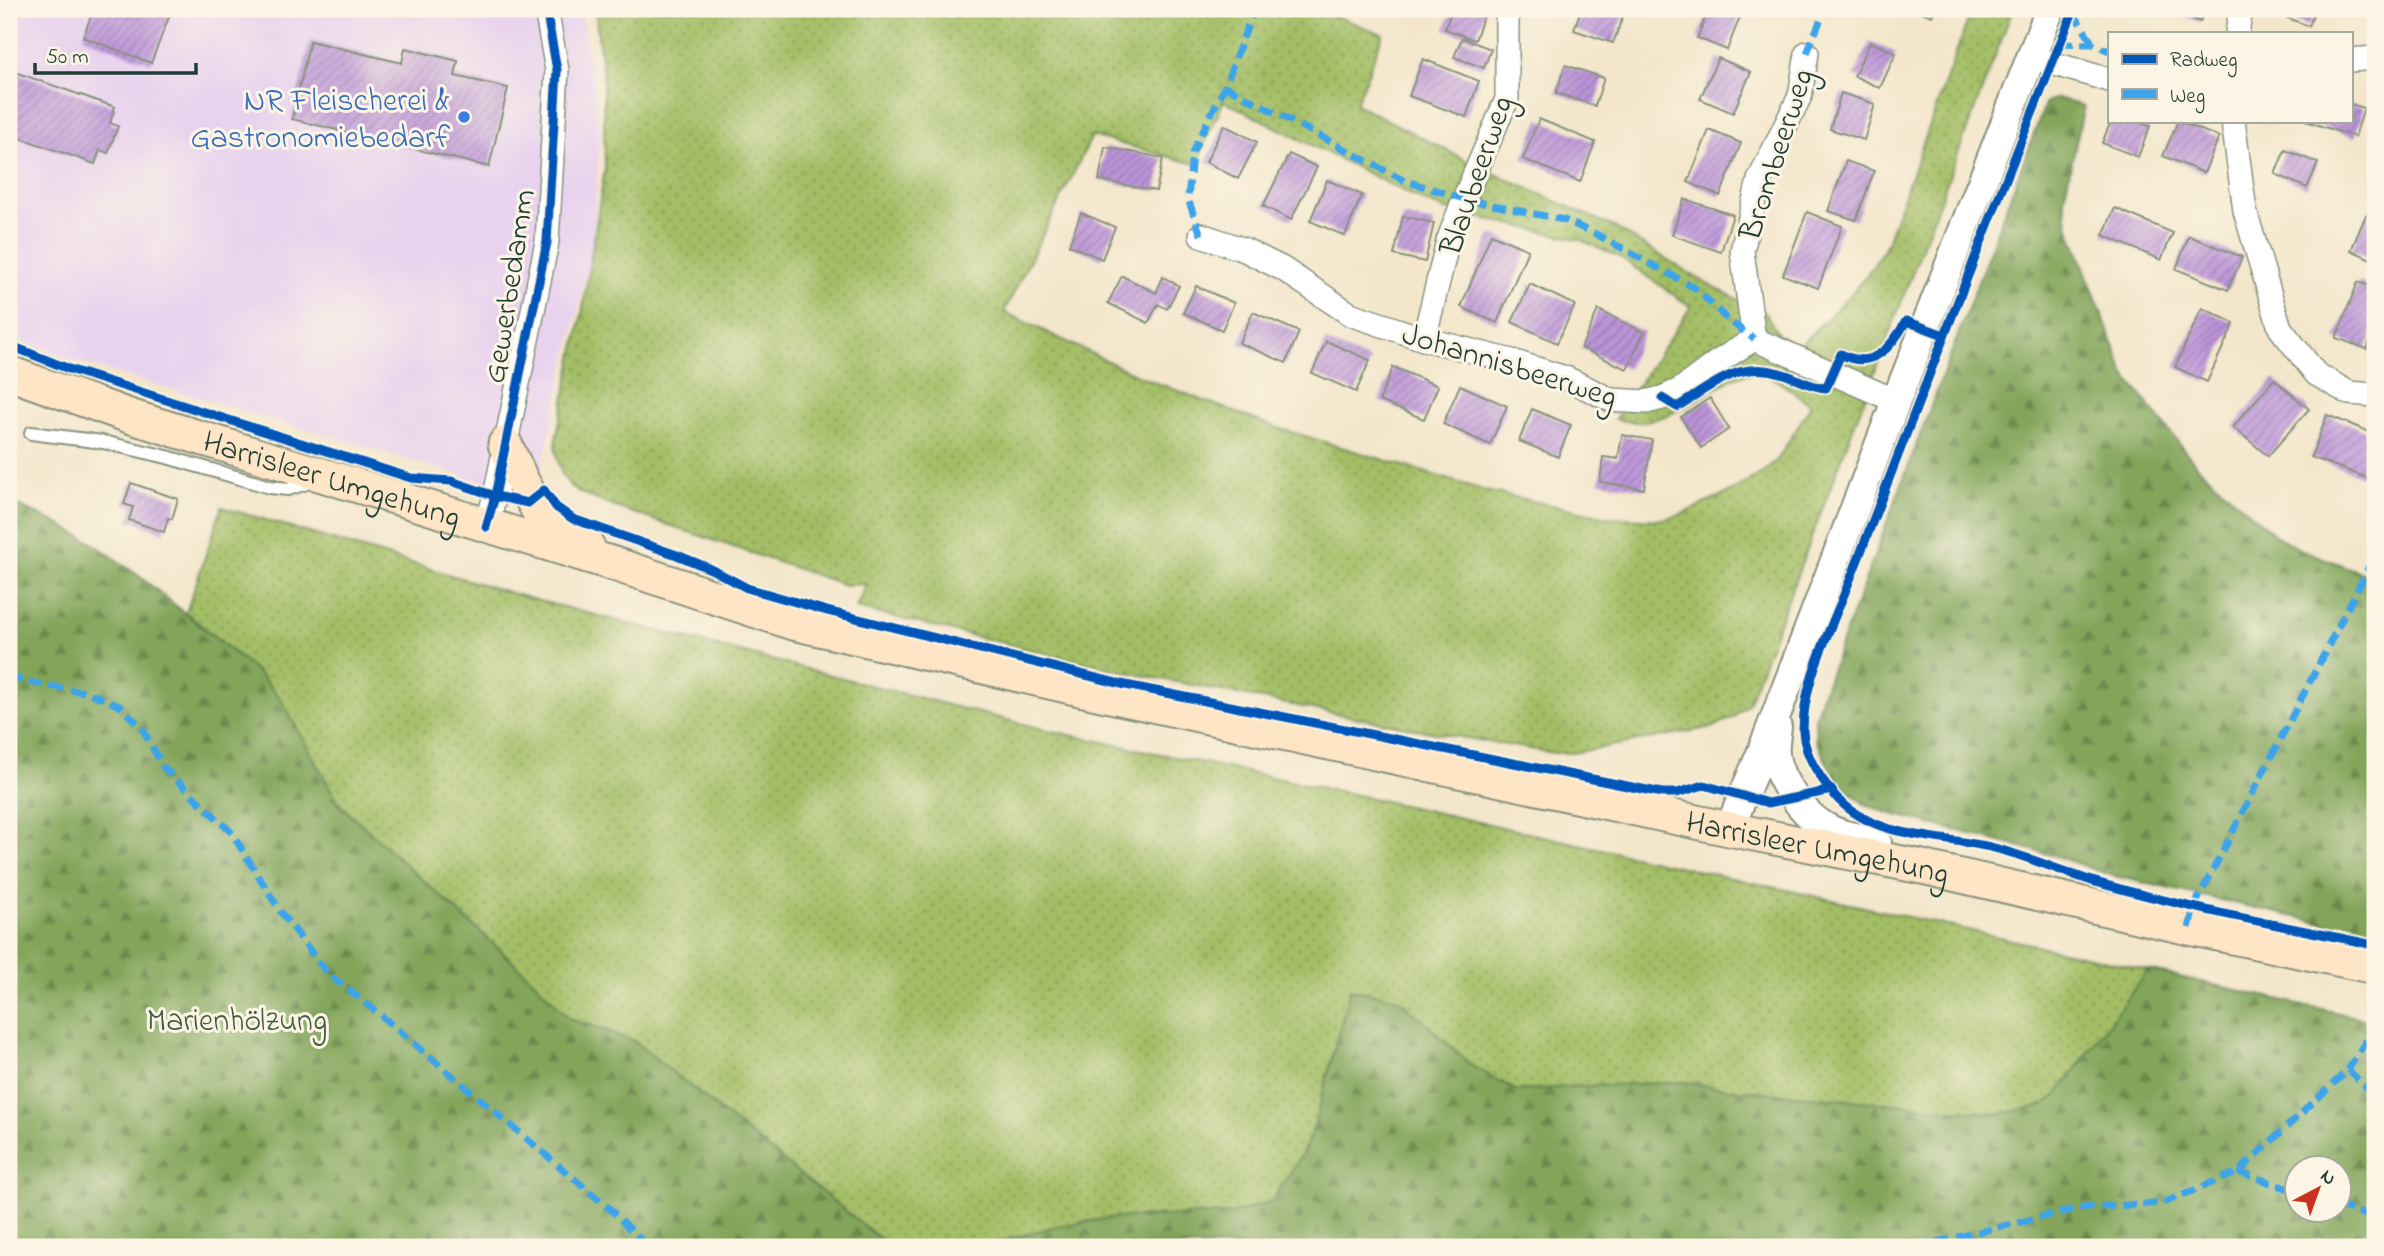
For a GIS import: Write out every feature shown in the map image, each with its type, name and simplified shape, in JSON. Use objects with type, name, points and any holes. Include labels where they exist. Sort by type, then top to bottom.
[{"type":"main road","name":"Harrisleer Umgehung","points":[[9,373],[132,417],[614,564],[806,626],[1110,696],[1728,829],[1909,864],[2375,967]]},
{"type":"main road","points":[[505,444],[540,513],[614,564]]},
{"type":"street","name":"Gewerbedamm","points":[[486,527],[547,242],[557,70],[546,9]]},
{"type":"street","name":"Blaubeerweg","points":[[1424,339],[1448,241],[1507,99],[1507,9]]},
{"type":"street","points":[[1728,829],[1779,706],[2050,9]]},
{"type":"street","points":[[2237,32],[2241,9]]},
{"type":"street","name":"Brombeerweg","points":[[1754,339],[1742,251],[1759,180],[1800,96],[1807,53]]},
{"type":"street","points":[[2031,57],[2108,80]]},
{"type":"street","points":[[2352,60],[2375,58]]},
{"type":"street","points":[[2233,122],[2245,211],[2280,328],[2316,374],[2349,393],[2375,395]]},
{"type":"street","name":"Johannisbeerweg","points":[[1201,235],[1245,250],[1283,269],[1350,314],[1424,339],[1512,361],[1568,379],[1611,400],[1646,402],[1680,390],[1754,339]]},
{"type":"street","points":[[1754,339],[1896,401]]},
{"type":"street","points":[[1779,706],[1774,752],[1782,779],[1796,799],[1822,826],[1842,835],[1961,859],[2019,889]]},
{"type":"lane","points":[[31,433],[103,442],[167,457],[270,487],[288,489],[326,477]]},
{"type":"shaded area","points":[[9,9],[581,9],[600,131],[593,245],[535,497],[62,357],[9,336]]},
{"type":"green space","points":[[595,9],[1316,9],[1383,34],[1356,104],[1473,164],[1614,227],[1704,282],[1766,314],[1778,334],[1799,346],[1859,285],[1887,242],[1972,9],[2013,9],[1748,704],[1734,717],[1713,727],[1573,753],[1554,753],[1425,731],[1126,672],[856,608],[866,584],[845,585],[610,505],[577,491],[560,470],[555,444],[582,314],[605,168],[603,79]],"holes":[[[1224,101],[1446,210],[1581,240],[1618,256],[1691,307],[1615,419],[1638,422],[1660,418],[1734,378],[1751,373],[1766,375],[1811,405],[1778,459],[1763,472],[1730,492],[1680,515],[1658,520],[1608,517],[1486,491],[1272,426],[1141,377],[1004,312],[1092,136],[1199,165],[1202,149]]]},
{"type":"green space","points":[[2057,98],[2084,106],[2064,198],[2068,225],[2125,375],[2197,466],[2275,535],[2300,549],[2375,578],[2375,935],[2110,875],[2056,856],[1888,813],[1865,804],[1843,787],[1816,741],[1815,718],[1821,697],[2046,102]]},
{"type":"green space","name":"Marienhölzung","points":[[9,502],[55,522],[93,543],[143,579],[256,671],[279,696],[339,804],[532,979],[570,1019],[634,1041],[883,1241],[906,1247],[9,1247]]},
{"type":"green space","points":[[222,507],[528,598],[1051,731],[1371,798],[2148,970],[2058,1093],[2045,1105],[2000,1114],[1728,1089],[1685,1082],[1517,1091],[1472,1066],[1439,1035],[1350,989],[1314,1127],[1301,1157],[1271,1201],[1232,1214],[1109,1218],[1053,1227],[981,1247],[906,1247],[883,1241],[612,1032],[570,1019],[532,979],[339,804],[279,696],[256,671],[186,613]]},
{"type":"green space","points":[[2148,970],[2375,1021],[2375,1247],[981,1247],[1053,1227],[1109,1218],[1232,1214],[1271,1201],[1301,1157],[1314,1127],[1350,989],[1399,999],[1472,1066],[1517,1091],[1685,1082],[1728,1089],[2000,1114],[2044,1105],[2058,1094]]},
{"type":"building","points":[[94,9],[172,9],[151,63],[83,37]]},
{"type":"building","points":[[1452,9],[1486,9],[1475,40],[1445,29]]},
{"type":"building","points":[[1581,9],[1603,9],[1623,16],[1613,43],[1574,30]]},
{"type":"building","points":[[1709,9],[1743,9],[1727,50],[1697,38]]},
{"type":"building","points":[[1913,9],[1935,9],[1932,16]]},
{"type":"building","points":[[2174,9],[2205,9],[2200,22],[2173,12]]},
{"type":"building","points":[[2275,9],[2315,9],[2309,26],[2274,13]]},
{"type":"building","points":[[2354,9],[2375,9],[2375,17]]},
{"type":"building","points":[[1462,38],[1491,49],[1484,68],[1454,57]]},
{"type":"building","points":[[310,41],[402,63],[405,48],[458,61],[455,76],[508,88],[489,167],[292,119]]},
{"type":"building","points":[[1870,42],[1896,53],[1880,88],[1854,76]]},
{"type":"building","points":[[1718,58],[1751,72],[1733,113],[1700,99]]},
{"type":"building","points":[[1423,59],[1479,81],[1466,117],[1409,96]]},
{"type":"building","points":[[1565,65],[1604,78],[1595,106],[1556,93]]},
{"type":"building","points":[[9,70],[115,107],[110,123],[118,126],[108,153],[100,150],[95,164],[9,134]]},
{"type":"building","points":[[1841,93],[1875,104],[1864,140],[1830,129]]},
{"type":"building","points":[[2352,104],[2364,108],[2355,137],[2309,122],[2352,122]]},
{"type":"building","points":[[1539,119],[1595,142],[1580,182],[1523,159]]},
{"type":"building","points":[[2111,122],[2138,122],[2150,126],[2138,157],[2102,143]]},
{"type":"building","points":[[2178,122],[2219,137],[2204,173],[2163,156]]},
{"type":"building","points":[[1224,125],[1257,142],[1238,179],[1206,162]]},
{"type":"building","points":[[1709,130],[1741,143],[1720,196],[1688,182]]},
{"type":"building","points":[[1105,147],[1163,158],[1156,191],[1099,180]]},
{"type":"building","points":[[2285,150],[2318,163],[2307,188],[2275,174]]},
{"type":"building","points":[[1289,154],[1317,167],[1291,220],[1263,206]]},
{"type":"building","points":[[1846,161],[1874,171],[1856,220],[1828,211]]},
{"type":"building","points":[[1327,180],[1362,195],[1345,236],[1310,221]]},
{"type":"building","points":[[1684,199],[1733,215],[1721,252],[1672,235]]},
{"type":"building","points":[[2115,208],[2173,233],[2161,260],[2103,235]]},
{"type":"building","points":[[1807,212],[1842,226],[1818,288],[1783,275]]},
{"type":"building","points":[[1081,213],[1115,227],[1102,259],[1069,245]]},
{"type":"building","points":[[2366,215],[2375,219],[2375,261],[2351,250]]},
{"type":"building","points":[[1403,216],[1434,223],[1425,262],[1394,255]]},
{"type":"building","points":[[1491,234],[1528,250],[1497,323],[1461,307]]},
{"type":"building","points":[[2189,236],[2242,257],[2228,290],[2176,269]]},
{"type":"building","points":[[1122,276],[1156,293],[1163,277],[1179,286],[1167,309],[1158,304],[1148,323],[1108,303]]},
{"type":"building","points":[[2358,282],[2375,288],[2375,326],[2367,349],[2336,338]]},
{"type":"building","points":[[1530,284],[1575,305],[1557,343],[1512,322]]},
{"type":"building","points":[[1196,286],[1234,303],[1222,330],[1183,313]]},
{"type":"building","points":[[2202,308],[2234,323],[2207,382],[2175,367]]},
{"type":"building","points":[[1598,310],[1644,332],[1627,369],[1581,348]]},
{"type":"building","points":[[1253,312],[1299,332],[1286,363],[1239,343]]},
{"type":"building","points":[[1326,341],[1370,360],[1356,392],[1312,373]]},
{"type":"building","points":[[1393,367],[1438,386],[1424,419],[1379,401]]},
{"type":"building","points":[[2274,379],[2309,409],[2268,456],[2233,427]]},
{"type":"building","points":[[1460,385],[1507,406],[1490,445],[1443,424]]},
{"type":"building","points":[[1710,398],[1729,429],[1701,448],[1681,417]]},
{"type":"building","points":[[1532,409],[1571,425],[1558,457],[1519,441]]},
{"type":"building","points":[[2327,415],[2375,434],[2375,481],[2311,457]]},
{"type":"building","points":[[1622,435],[1652,440],[1644,489],[1600,482],[1603,457],[1618,459]]},
{"type":"building","points":[[131,483],[178,499],[172,519],[168,518],[164,532],[129,520],[133,507],[124,504]]},
{"type":"marked path","points":[[1201,235],[1188,199],[1192,153],[1225,86],[1254,9]]},
{"type":"marked path","points":[[1807,53],[1825,9]]},
{"type":"marked path","points":[[2073,12],[2093,44]]},
{"type":"marked path","points":[[2060,43],[2093,44],[2108,51]]},
{"type":"marked path","points":[[1225,86],[1403,180],[1464,199],[1564,220],[1596,234],[1695,288],[1728,320],[1754,339]]},
{"type":"marked path","points":[[2189,928],[2194,907],[2375,555]]},
{"type":"marked path","points":[[9,675],[22,681],[89,693],[120,706],[142,728],[163,767],[231,832],[280,911],[327,973],[610,1209],[648,1247]]},
{"type":"marked path","points":[[1916,1247],[2079,1208],[2163,1203],[2238,1172],[2348,1070],[2367,1039],[2375,990]]},
{"type":"marked path","points":[[2348,1070],[2375,1096]]},
{"type":"marked path","points":[[2238,1172],[2282,1186]]},
{"type":"marked path","points":[[2352,1210],[2375,1218]]},
{"type":"cycle path","points":[[486,527],[495,496],[547,242],[557,70],[546,9]]},
{"type":"cycle path","points":[[2074,9],[1820,653],[1806,699],[1803,731],[1807,750],[1820,776],[1838,799],[1855,813],[1893,830],[1998,849],[2086,879],[2168,901],[2375,945]]},
{"type":"cycle path","points":[[1662,398],[1677,407],[1726,377],[1751,370],[1780,373],[1826,388],[1841,354],[1862,360],[1880,354],[1894,340],[1906,321],[1944,335]]},
{"type":"cycle path","points":[[9,345],[69,369],[411,478],[451,481],[495,496],[528,503],[544,490],[556,507],[573,519],[677,555],[747,588],[827,611],[1121,684],[1662,793],[1677,793],[1704,785],[1768,803],[1832,790]]},
{"type":"place","name":"NR Fleischerei & Gastronomiebedarf","points":[[464,117]]}]
